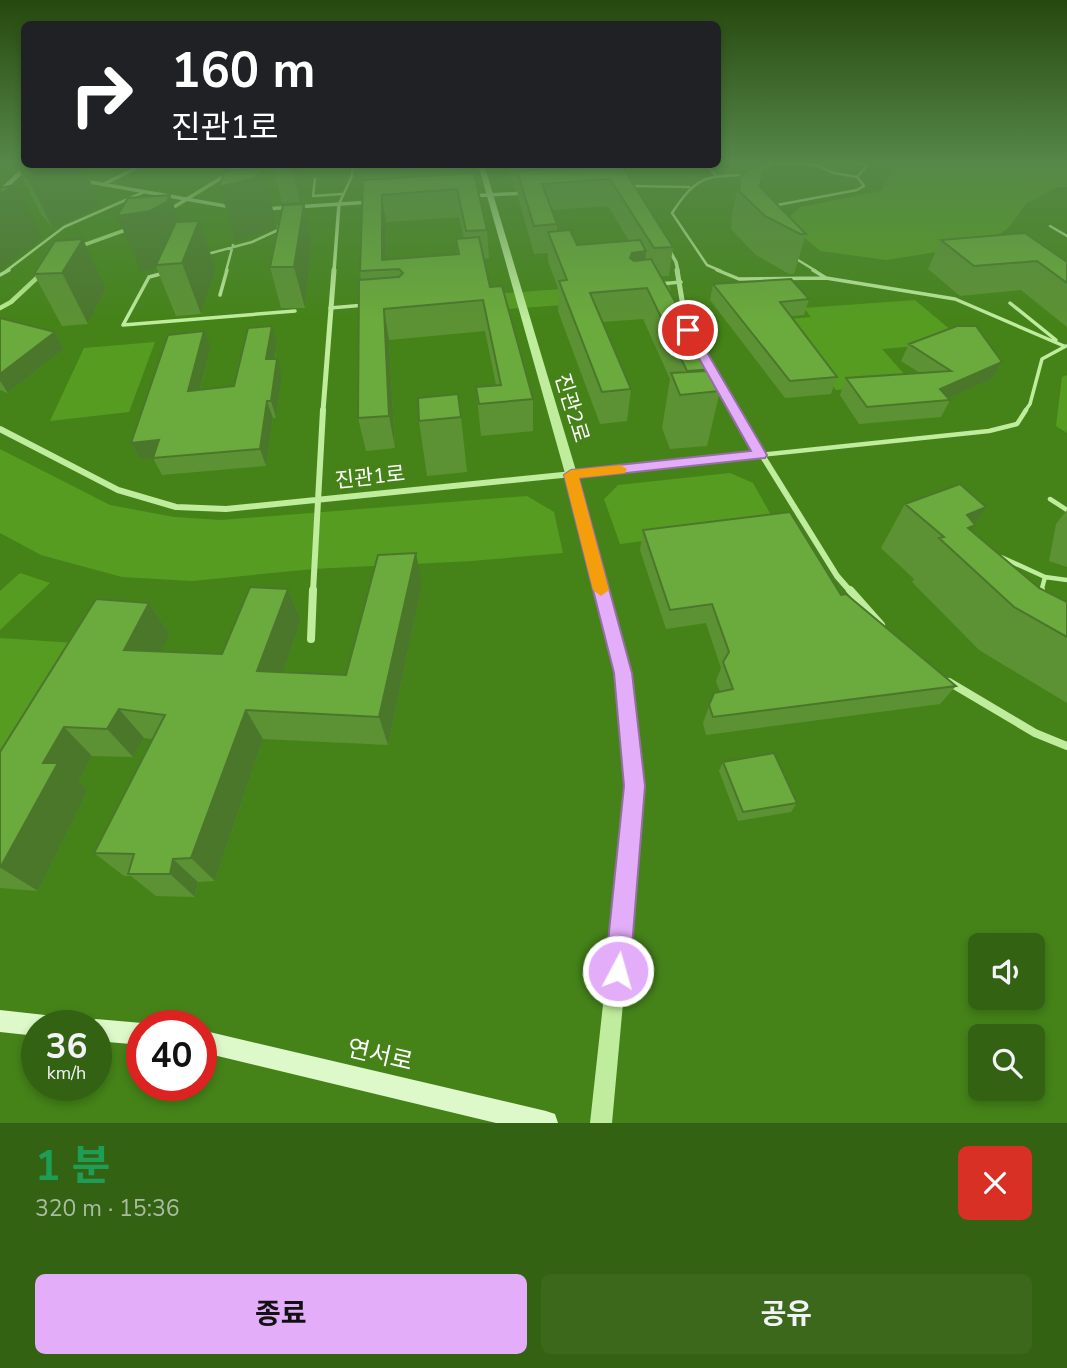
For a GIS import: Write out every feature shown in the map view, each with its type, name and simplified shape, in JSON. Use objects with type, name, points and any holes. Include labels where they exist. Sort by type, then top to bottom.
[{"type":"main road","points":[[0,1021],[21,1023]]},
{"type":"main road","name":"연서로","points":[[217,1045],[546,1123]]},
{"type":"street","points":[[311,639],[316,500],[338,214]]},
{"type":"street","name":"진관2로","points":[[495,214],[571,475],[623,673],[635,786],[601,1123]]},
{"type":"street","points":[[664,241],[676,262],[681,282],[683,317],[688,330]]},
{"type":"street","points":[[705,358],[760,455],[837,576],[885,629]]},
{"type":"street","name":"진관1로","points":[[0,429],[118,490],[176,507],[226,509],[760,455]]},
{"type":"street","points":[[937,673],[986,706],[1035,733],[1067,746]]},
{"type":"lane","points":[[0,275],[29,256],[50,236],[85,214]]},
{"type":"lane","points":[[673,214],[707,265],[739,279],[826,278],[955,299],[1065,346]]},
{"type":"lane","points":[[197,257],[233,245],[265,239],[278,230],[280,220]]},
{"type":"lane","points":[[1050,226],[1067,236]]},
{"type":"lane","points":[[220,295],[233,245]]},
{"type":"lane","points":[[793,257],[826,278]]},
{"type":"lane","points":[[169,272],[149,277],[123,325],[295,311]]},
{"type":"lane","points":[[656,284],[681,282]]},
{"type":"lane","points":[[1010,303],[1065,346]]},
{"type":"lane","points":[[330,308],[378,304]]},
{"type":"lane","points":[[760,455],[989,431],[1017,424],[1030,404],[1042,359],[1065,346]]},
{"type":"lane","points":[[1050,499],[1067,510]]},
{"type":"lane","points":[[998,556],[1045,577],[1067,580]]},
{"type":"lane","points":[[1039,602],[1045,577]]},
{"type":"green space","points":[[792,214],[1018,214],[1007,229],[981,245],[886,260],[820,251],[785,221]]},
{"type":"green space","points":[[669,281],[671,297],[413,316],[412,300]]},
{"type":"green space","points":[[915,300],[959,337],[928,345],[882,349],[912,383],[836,390],[781,320],[811,317],[804,308]]},
{"type":"green space","points":[[155,342],[129,412],[50,421],[84,348]]},
{"type":"green space","points":[[1067,375],[1067,433],[1056,426],[1062,377]]},
{"type":"green space","points":[[0,449],[110,505],[174,517],[221,520],[527,496],[554,512],[563,553],[472,561],[313,569],[192,581],[122,577],[41,555],[0,533]]},
{"type":"green space","points":[[730,473],[753,483],[776,524],[620,544],[604,499],[618,485]]},
{"type":"green space","points":[[20,573],[50,583],[0,630],[0,591]]},
{"type":"green space","points":[[0,638],[75,643],[0,768]]},
{"type":"building","points":[[281,214],[302,214],[294,267],[270,267]]},
{"type":"building","points":[[362,214],[382,214],[382,260],[459,254],[456,239],[479,237],[490,287],[502,286],[533,399],[479,404],[476,387],[501,385],[483,300],[384,309],[389,416],[358,418],[359,280],[399,277],[403,273],[399,269],[360,271]]},
{"type":"building","points":[[462,214],[483,214],[487,230],[466,231]]},
{"type":"building","points":[[530,214],[553,214],[557,224],[534,226]]},
{"type":"building","points":[[633,214],[652,214],[673,247],[654,248]]},
{"type":"building","points":[[763,214],[787,214],[806,234],[800,234]]},
{"type":"building","points":[[199,221],[182,263],[156,265],[176,222]]},
{"type":"building","points":[[570,230],[577,245],[640,240],[646,251],[632,253],[630,258],[634,261],[651,259],[713,369],[687,371],[647,288],[590,293],[631,389],[602,392],[559,281],[567,280],[548,232]]},
{"type":"building","points":[[1025,233],[1067,262],[1067,283],[1037,261],[974,266],[941,240]]},
{"type":"building","points":[[83,239],[62,273],[34,274],[55,241]]},
{"type":"building","points":[[791,279],[809,299],[780,302],[837,377],[790,381],[713,284]]},
{"type":"building","points":[[0,318],[55,332],[0,374]]},
{"type":"building","points":[[272,326],[266,359],[277,359],[260,449],[153,458],[159,440],[131,443],[168,335],[204,331],[188,391],[234,386],[248,328]]},
{"type":"building","points":[[957,326],[976,326],[1002,362],[940,389],[950,400],[867,407],[846,378],[951,371],[909,344]]},
{"type":"building","points":[[707,371],[720,391],[680,395],[671,373]]},
{"type":"building","points":[[458,394],[461,417],[419,421],[418,398]]},
{"type":"building","points":[[960,484],[986,507],[967,515],[975,525],[968,528],[1039,588],[1067,602],[1067,637],[1014,607],[939,538],[944,537],[905,504]]},
{"type":"building","points":[[790,512],[841,595],[846,594],[956,686],[713,717],[709,705],[714,693],[733,689],[723,662],[729,652],[712,604],[670,610],[643,530]]},
{"type":"building","points":[[416,553],[379,717],[246,710],[191,858],[173,859],[170,874],[128,874],[134,854],[94,853],[165,715],[119,709],[107,729],[64,727],[43,763],[58,763],[0,868],[0,752],[96,599],[149,603],[124,650],[222,654],[250,587],[288,589],[257,671],[346,675],[378,555]]},
{"type":"building","points":[[774,753],[797,803],[743,812],[723,762]]},
{"type":"waterway","points":[[78,247],[131,228]]},
{"type":"waterway","points":[[0,308],[11,302],[41,274]]},
{"type":"slow traffic","points":[[601,590],[571,475],[620,469]]},
{"type":"route","points":[[618,971],[635,786],[623,673],[571,475],[760,455],[688,330]]}]
